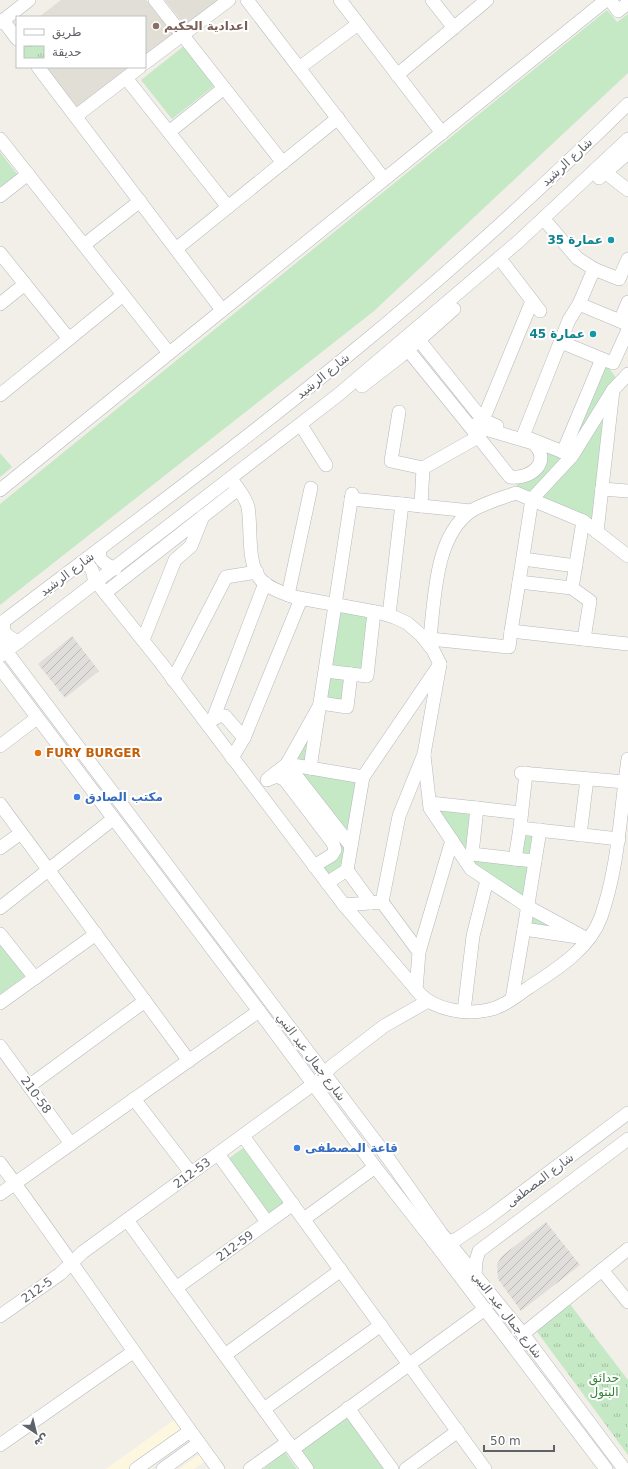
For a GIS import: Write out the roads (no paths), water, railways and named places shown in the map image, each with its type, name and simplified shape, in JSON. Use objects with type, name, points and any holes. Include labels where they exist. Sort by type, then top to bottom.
[{"type":"street","points":[[16,38],[1,21],[28,0]]},
{"type":"street","points":[[155,0],[283,162]]},
{"type":"street","points":[[146,62],[228,0]]},
{"type":"street","points":[[248,0],[384,179]]},
{"type":"street","points":[[340,0],[442,133]]},
{"type":"street","points":[[432,0],[454,28]]},
{"type":"street","points":[[397,75],[487,0]]},
{"type":"street","points":[[0,490],[606,0]]},
{"type":"street","points":[[610,0],[618,11],[628,4]]},
{"type":"street","points":[[299,68],[358,24]]},
{"type":"street","points":[[39,68],[222,310]]},
{"type":"street","points":[[76,116],[139,68]]},
{"type":"street","points":[[126,78],[228,207]]},
{"type":"street","points":[[169,132],[224,88]]},
{"type":"street","name":"شارع الرشيد","points":[[2,623],[285,407],[393,319],[507,218],[628,104]]},
{"type":"street","points":[[176,249],[338,118]]},
{"type":"street","points":[[0,139],[169,353]]},
{"type":"street","name":"شارع الرشيد","points":[[2,651],[18,642],[99,587],[115,569],[338,395],[519,241],[628,139]]},
{"type":"street","points":[[99,587],[203,516],[236,486],[304,430],[408,350],[628,153]]},
{"type":"street","points":[[606,173],[628,190]]},
{"type":"street","points":[[0,196],[28,174]]},
{"type":"street","points":[[84,245],[140,201]]},
{"type":"street","points":[[548,224],[577,258],[594,269],[619,279],[628,259]]},
{"type":"street","points":[[0,253],[69,339]]},
{"type":"street","points":[[483,420],[536,306],[504,264]]},
{"type":"street","points":[[523,436],[569,320],[579,304],[594,269]]},
{"type":"street","points":[[0,304],[24,284]]},
{"type":"street","points":[[0,395],[123,295]]},
{"type":"street","points":[[561,342],[613,363],[625,325],[628,302]]},
{"type":"street","points":[[579,304],[625,325]]},
{"type":"street","points":[[419,340],[483,420],[568,454]]},
{"type":"street","points":[[408,350],[510,477],[521,478],[532,473],[538,466],[541,457],[540,449],[533,443],[468,424]]},
{"type":"street","points":[[597,532],[602,489],[620,382],[602,358]]},
{"type":"street","points":[[568,454],[602,358]]},
{"type":"street","points":[[429,642],[509,647],[532,499],[568,454],[620,382]]},
{"type":"street","points":[[399,412],[391,461],[423,468],[478,437]]},
{"type":"street","points":[[304,430],[326,465]]},
{"type":"street","points":[[421,506],[423,468]]},
{"type":"street","points":[[516,493],[517,478]]},
{"type":"street","points":[[236,486],[248,507],[251,558],[260,580],[295,597],[335,606],[389,615],[407,623],[429,642],[440,664],[424,754],[399,816],[376,903]]},
{"type":"street","points":[[99,587],[236,486]]},
{"type":"street","points":[[232,758],[244,738],[295,597],[311,488]]},
{"type":"street","points":[[602,489],[628,491]]},
{"type":"street","points":[[429,642],[439,562],[453,528],[471,511],[516,493],[583,521],[628,556]]},
{"type":"street","points":[[310,768],[352,496],[402,504],[471,511]]},
{"type":"street","points":[[389,615],[402,504]]},
{"type":"street","points":[[143,640],[175,560],[191,546],[203,516]]},
{"type":"street","points":[[572,588],[583,521]]},
{"type":"street","points":[[100,549],[99,555],[102,561],[115,569]]},
{"type":"street","points":[[523,559],[576,566]]},
{"type":"street","points":[[81,563],[92,569],[99,587],[143,640],[173,680],[209,721],[232,758],[344,905],[416,990],[428,1001],[464,1011],[488,1010],[502,1006],[566,962],[587,939],[600,919],[622,864],[619,840],[628,759]]},
{"type":"street","points":[[173,680],[226,577],[257,572]]},
{"type":"street","points":[[520,582],[572,588],[590,601],[584,639]]},
{"type":"street","points":[[209,721],[265,583]]},
{"type":"street","points":[[326,671],[367,676],[374,612]]},
{"type":"street","points":[[2,623],[5,634],[18,642]]},
{"type":"street","points":[[511,631],[628,644]]},
{"type":"street","name":"شارع جمال عبد النبي","points":[[2,651],[388,1158],[482,1306],[605,1468]]},
{"type":"street","points":[[327,883],[347,870],[363,777],[440,664]]},
{"type":"street","name":"شارع جمال عبد النبي","points":[[0,668],[314,1084],[374,1167],[443,1244],[475,1275],[491,1294],[624,1465]]},
{"type":"street","points":[[321,703],[347,707],[351,674]]},
{"type":"street","points":[[257,790],[269,778],[287,764],[321,703]]},
{"type":"street","points":[[209,721],[219,716],[225,716],[244,738]]},
{"type":"street","points":[[0,746],[37,718]]},
{"type":"street","points":[[424,754],[430,808],[452,840],[487,880],[527,907],[587,939]]},
{"type":"street","points":[[287,764],[363,777]]},
{"type":"street","points":[[287,764],[351,846]]},
{"type":"street","points":[[516,859],[524,773],[625,782]]},
{"type":"street","points":[[269,778],[277,776],[285,780],[333,843],[335,850],[332,855],[314,866]]},
{"type":"street","points":[[580,835],[588,779]]},
{"type":"street","points":[[430,803],[521,813]]},
{"type":"street","points":[[0,804],[189,1061]]},
{"type":"street","points":[[471,860],[477,808]]},
{"type":"street","points":[[0,908],[113,819]]},
{"type":"street","points":[[520,828],[619,840]]},
{"type":"street","points":[[512,999],[540,830]]},
{"type":"street","points":[[0,848],[21,833]]},
{"type":"street","points":[[416,990],[419,952],[452,840]]},
{"type":"street","points":[[471,860],[516,859],[535,862]]},
{"type":"street","points":[[347,870],[419,952]]},
{"type":"street","points":[[464,1011],[472,936],[487,880]]},
{"type":"street","points":[[344,905],[376,903]]},
{"type":"street","points":[[524,929],[587,939]]},
{"type":"street","points":[[0,934],[35,978]]},
{"type":"street","points":[[0,1003],[96,934]]},
{"type":"street","points":[[29,1086],[145,1001]]},
{"type":"street","name":"212-53","points":[[73,1262],[83,1252],[314,1084],[335,1064],[384,1026],[428,1001]]},
{"type":"street","points":[[0,1194],[259,1011]]},
{"type":"street","name":"210-58","points":[[0,1046],[71,1144]]},
{"type":"street","points":[[134,1099],[191,1174]]},
{"type":"street","name":"شارع المصطفى","points":[[443,1244],[457,1239],[488,1218],[628,1113]]},
{"type":"street","points":[[243,1136],[486,1469]]},
{"type":"street","name":"شارع المصطفى","points":[[475,1275],[476,1261],[479,1251],[628,1139]]},
{"type":"street","points":[[218,1154],[267,1222]]},
{"type":"street","points":[[0,1163],[73,1262],[133,1352],[218,1469]]},
{"type":"street","points":[[304,1219],[374,1167]]},
{"type":"street","name":"212-59","points":[[176,1288],[293,1204]]},
{"type":"street","points":[[127,1220],[308,1469]]},
{"type":"street","points":[[523,1334],[628,1249]]},
{"type":"street","name":"212-5","points":[[0,1316],[55,1278],[73,1262]]},
{"type":"street","points":[[225,1355],[341,1270]]},
{"type":"street","points":[[602,1270],[628,1302]]},
{"type":"street","points":[[250,1469],[348,1408],[409,1364],[482,1306],[491,1294]]},
{"type":"street","points":[[264,1409],[381,1325]]},
{"type":"street","points":[[0,1445],[133,1352]]},
{"type":"street","points":[[348,1408],[392,1469]]},
{"type":"street","points":[[136,1469],[190,1431]]},
{"type":"street","points":[[406,1469],[458,1431]]},
{"type":"street","points":[[179,1439],[184,1438],[190,1441],[191,1446],[188,1452]]},
{"type":"street","points":[[163,1469],[199,1443]]},
{"type":"place","name":"اعدادية الحكيم","points":[[156,26]]},
{"type":"place","name":"عمارة 35","points":[[611,240]]},
{"type":"place","name":"عمارة 45","points":[[593,334]]},
{"type":"place","name":"FURY BURGER","points":[[38,753]]},
{"type":"place","name":"مكتب الصادق","points":[[77,797]]},
{"type":"place","name":"قاعة المصطفى","points":[[297,1148]]},
{"type":"park label","name":"حدائق البتول","points":[[604,1385]]}]
